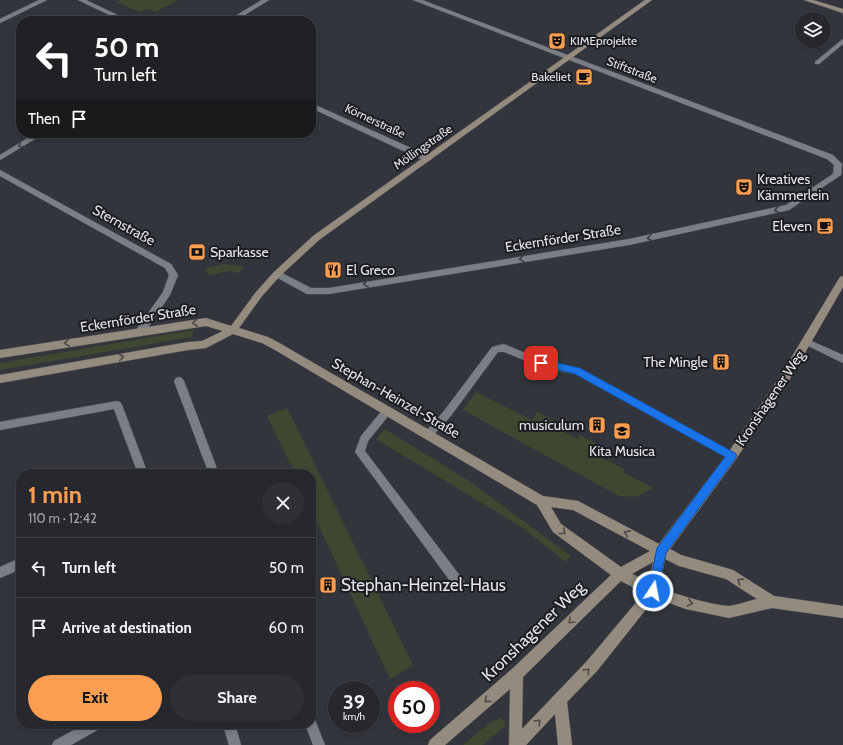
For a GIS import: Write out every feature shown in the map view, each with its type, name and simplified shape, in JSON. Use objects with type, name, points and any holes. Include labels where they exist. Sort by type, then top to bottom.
[{"type":"main road","points":[[807,0],[843,11]]},
{"type":"main road","name":"Möllingstraße","points":[[233,330],[250,306],[277,274],[316,238],[570,58],[646,1]]},
{"type":"main road","name":"Kronshagener Weg","points":[[435,745],[517,674],[620,574],[661,551],[732,456],[783,382],[843,279]]},
{"type":"main road","name":"Eckernförder Straße","points":[[0,354],[141,330],[206,322],[233,330]]},
{"type":"main road","points":[[0,379],[188,346],[203,345],[233,330]]},
{"type":"main road","name":"Stephan-Heinzel-Straße","points":[[233,330],[271,343],[541,501],[574,505],[679,560],[729,574],[772,602]]},
{"type":"main road","name":"Stephan-Heinzel-Straße","points":[[541,501],[557,528],[599,561],[653,591],[686,603],[729,612],[772,602]]},
{"type":"main road","name":"Kronshagener Weg","points":[[516,745],[602,654],[653,591],[661,551]]},
{"type":"main road","points":[[772,602],[843,612]]},
{"type":"main road","points":[[516,745],[515,712],[517,674]]},
{"type":"main road","points":[[560,700],[565,745]]},
{"type":"street","points":[[0,21],[44,0]]},
{"type":"street","points":[[81,0],[116,16]]},
{"type":"street","points":[[239,16],[266,0]]},
{"type":"street","name":"Stiftstraße","points":[[416,0],[830,157],[838,164]]},
{"type":"street","name":"Körnerstraße","points":[[316,107],[428,159]]},
{"type":"street","points":[[0,158],[34,138]]},
{"type":"street","name":"Eckernförder Straße","points":[[277,274],[310,292],[329,291],[629,242],[789,207],[837,175],[838,164]]},
{"type":"street","name":"Sternstraße","points":[[0,172],[168,266],[174,275],[167,293],[141,330]]},
{"type":"lane","points":[[816,63],[843,41]]},
{"type":"lane","points":[[807,342],[843,358]]},
{"type":"lane","points":[[428,435],[447,414],[495,349],[504,348],[541,363],[577,371],[732,456]]},
{"type":"lane","points":[[179,381],[212,469]]},
{"type":"lane","points":[[0,426],[117,405],[142,469]]},
{"type":"lane","points":[[387,411],[364,439],[360,452],[460,585]]},
{"type":"lane","points":[[0,573],[16,565]]},
{"type":"lane","points":[[58,745],[88,729]]},
{"type":"lane","points":[[230,729],[235,745]]},
{"type":"lane","points":[[313,729],[319,745]]},
{"type":"green space","points":[[121,0],[178,0],[155,12],[147,9],[140,12],[116,2]]},
{"type":"green space","points":[[224,264],[244,267],[239,273],[229,271],[210,275],[205,271],[207,268]]},
{"type":"green space","points":[[193,330],[192,337],[0,370],[0,363]]},
{"type":"green space","points":[[476,392],[532,420],[537,412],[557,422],[554,427],[577,439],[580,435],[600,446],[595,454],[624,469],[623,472],[653,488],[636,497],[619,496],[463,410]]},
{"type":"green space","points":[[287,408],[413,665],[390,679],[316,520],[316,469],[293,469],[267,416]]},
{"type":"green space","points":[[385,429],[469,481],[571,556],[566,562],[520,526],[376,439]]},
{"type":"green space","points":[[500,718],[505,721],[505,726],[483,745],[463,745],[488,724]]},
{"type":"place","name":"KIMEprojekte","points":[[557,41]]},
{"type":"place","name":"Bakeliet","points":[[584,77]]},
{"type":"place","name":"Kreatives Kämmerlein","points":[[744,187]]},
{"type":"place","name":"Eleven","points":[[825,226]]},
{"type":"place","name":"Sparkasse","points":[[197,252]]},
{"type":"place","name":"El Greco","points":[[333,270]]},
{"type":"place","name":"The Mingle","points":[[721,362]]},
{"type":"place","name":"musiculum","points":[[597,425]]},
{"type":"place","name":"Kita Musica","points":[[622,431]]},
{"type":"place","name":"Stephan-Heinzel-Haus","points":[[328,585]]},
{"type":"route","points":[[541,363],[577,371],[732,456],[676,533],[661,551],[653,591]]}]
